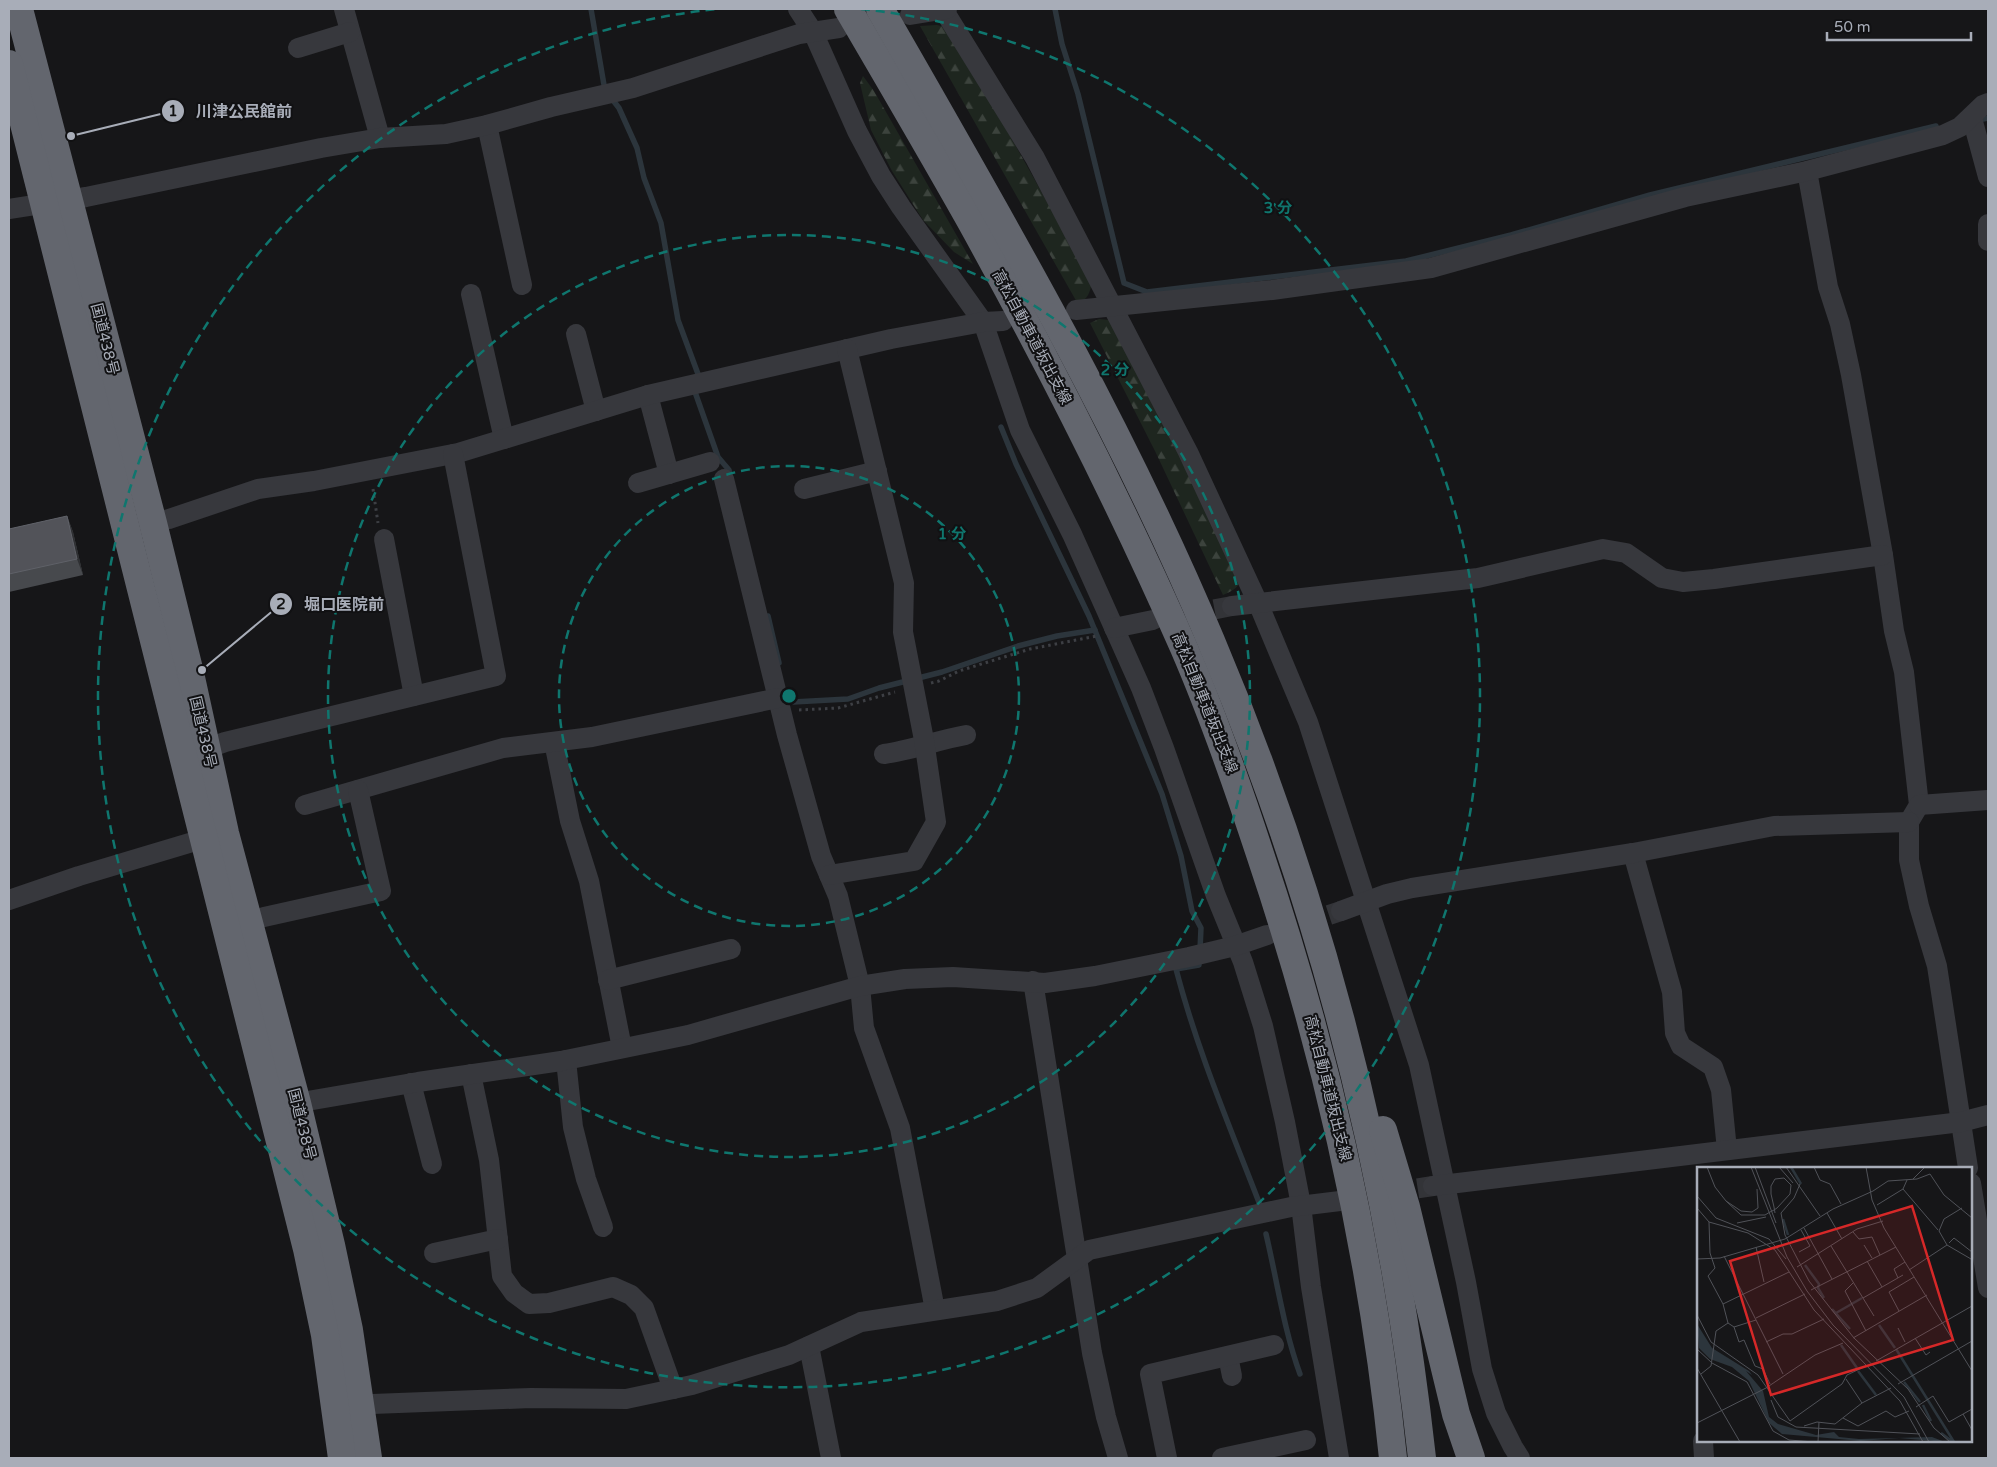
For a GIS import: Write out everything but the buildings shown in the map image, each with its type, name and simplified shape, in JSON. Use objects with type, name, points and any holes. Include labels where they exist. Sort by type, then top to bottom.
[{"type":"highway","name":"国道438号","points":[[19,9],[57,201],[140,525],[214,836],[237,925],[296,1103],[332,1245],[349,1330],[348,1405],[342,1458]]},
{"type":"highway","name":"高松自動車道坂出支線","points":[[880,9],[1008,233],[1096,396],[1157,520],[1212,640],[1262,768],[1317,931],[1372,1150],[1407,1341],[1422,1458]]},
{"type":"highway","name":"高松自動車道坂出支線","points":[[844,19],[970,220],[1071,409],[1133,536],[1186,652],[1233,771],[1290,941],[1341,1136],[1366,1262],[1383,1374],[1393,1458]]},
{"type":"highway","name":"国道438号","points":[[9,64],[57,201]]},
{"type":"highway","name":"国道438号","points":[[237,925],[270,1108],[307,1249],[325,1335],[368,1458]]},
{"type":"highway","points":[[1317,931],[1390,1150],[1406,1207],[1448,1386],[1471,1458]]},
{"type":"street","points":[[344,9],[380,138]]},
{"type":"street","points":[[798,9],[813,32],[857,131],[881,176],[967,302],[983,322],[1020,430],[1072,534],[1141,688],[1164,748],[1235,946],[1243,962],[1263,1026],[1285,1122],[1301,1205],[1311,1288],[1339,1458]]},
{"type":"street","points":[[910,15],[944,9],[1035,158],[1188,452],[1258,603],[1308,722],[1365,902],[1394,983],[1419,1066],[1438,1185],[1466,1282],[1482,1369],[1496,1413],[1520,1458]]},
{"type":"street","points":[[9,210],[321,148],[380,138],[446,134],[488,125],[551,107],[633,88],[799,34],[813,32],[844,19]]},
{"type":"street","points":[[298,48],[350,32]]},
{"type":"street","points":[[1076,310],[1272,290],[1432,268],[1685,196],[1807,171],[1943,135],[1960,127],[1972,118],[1983,105],[1988,103]]},
{"type":"street","points":[[1972,118],[1988,177]]},
{"type":"street","points":[[488,125],[522,285]]},
{"type":"street","points":[[1807,171],[1828,287],[1840,324],[1851,375],[1883,555],[1894,631],[1904,672],[1914,814],[1909,860],[1919,906],[1937,966],[1968,1167]]},
{"type":"street","points":[[1988,224],[1988,241]]},
{"type":"street","points":[[471,294],[504,439]]},
{"type":"street","points":[[140,525],[169,519],[258,489],[314,482],[453,454],[648,395],[847,349],[983,322],[1004,321]]},
{"type":"street","points":[[576,334],[596,411]]},
{"type":"street","points":[[829,876],[914,861],[936,822],[925,745],[903,632],[904,583],[847,349]]},
{"type":"street","points":[[648,395],[670,474]]},
{"type":"street","points":[[195,753],[225,742],[496,676],[453,454]]},
{"type":"street","points":[[638,482],[710,462]]},
{"type":"street","points":[[804,489],[877,471]]},
{"type":"street","points":[[724,479],[779,704],[821,856],[838,896],[860,986],[864,1028],[900,1128],[935,1310]]},
{"type":"street","points":[[384,540],[414,696]]},
{"type":"street","points":[[1232,606],[1478,578],[1603,549],[1626,553],[1662,578],[1683,582],[1883,555]]},
{"type":"street","points":[[1114,628],[1153,620]]},
{"type":"street","points":[[305,805],[503,748],[592,737],[779,704]]},
{"type":"street","points":[[884,754],[906,751],[942,739],[966,735]]},
{"type":"street","points":[[554,742],[570,822],[589,881],[622,1048]]},
{"type":"street","points":[[237,925],[382,891],[358,790]]},
{"type":"street","points":[[1341,911],[1412,888],[1633,853],[1774,826],[1914,814],[1988,800]]},
{"type":"street","points":[[9,900],[79,876],[214,836]]},
{"type":"street","points":[[1633,853],[1672,992],[1675,1033],[1681,1046],[1714,1067],[1721,1090],[1720,1156]]},
{"type":"street","points":[[270,1108],[411,1083],[566,1060],[688,1035],[860,986],[905,979],[953,977],[1045,982],[1095,976],[1235,946],[1267,935]]},
{"type":"street","points":[[608,980],[732,950]]},
{"type":"street","points":[[1033,982],[1092,1353],[1106,1417],[1118,1458]]},
{"type":"street","points":[[566,1060],[573,1127],[586,1179],[604,1226]]},
{"type":"street","points":[[471,1074],[489,1160],[502,1276],[514,1294],[529,1304],[549,1303],[613,1287],[632,1294],[644,1308],[673,1389]]},
{"type":"street","points":[[411,1083],[432,1164]]},
{"type":"street","points":[[1438,1185],[1720,1156],[1961,1122],[1988,1115]]},
{"type":"street","points":[[1972,1189],[1988,1288]]},
{"type":"street","points":[[348,1405],[531,1398],[626,1399],[692,1386],[789,1355],[861,1322],[997,1301],[1037,1288],[1089,1250],[1301,1205],[1340,1201]]},
{"type":"street","points":[[434,1253],[498,1239]]},
{"type":"street","points":[[1167,1458],[1150,1374],[1274,1345]]},
{"type":"street","points":[[809,1346],[832,1458]]},
{"type":"street","points":[[1228,1356],[1232,1376]]},
{"type":"street","points":[[1222,1458],[1306,1440]]},
{"type":"street","points":[[1703,1442],[1704,1458]]},
{"type":"path","points":[[370,471],[380,535],[384,540]]},
{"type":"path","points":[[779,704],[838,708],[913,682],[939,682],[959,671],[1030,649],[1094,637]]},
{"type":"green space","points":[[937,25],[945,27],[954,36],[1092,282],[1088,295],[1078,304],[920,26]]},
{"type":"green space","points":[[863,76],[874,91],[973,264],[954,252],[923,220],[892,171],[871,130],[860,83]]},
{"type":"green space","points":[[1099,319],[1109,320],[1116,324],[1242,579],[1232,591],[1226,594],[1223,595],[1155,451],[1090,323]]},
{"type":"waterway","points":[[591,9],[604,85]]},
{"type":"waterway","points":[[1055,9],[1062,44],[1078,94],[1124,283],[1147,292],[1406,261],[1511,235],[1650,195],[1936,126]]},
{"type":"waterway","points":[[612,99],[619,108],[637,148],[644,178],[661,223],[678,320],[698,374]]},
{"type":"waterway","points":[[1983,119],[1988,118]]},
{"type":"waterway","points":[[695,392],[718,457],[729,470],[730,477]]},
{"type":"waterway","points":[[1001,427],[1016,464],[1089,616],[1162,794],[1181,856],[1192,911],[1201,928],[1200,950]]},
{"type":"waterway","points":[[768,616],[779,663]]},
{"type":"waterway","points":[[785,691],[793,702],[848,699],[879,688],[942,672],[1018,646],[1057,636],[1095,630]]},
{"type":"waterway","points":[[1199,959],[1199,965],[1176,969],[1204,1059],[1260,1205]]},
{"type":"waterway","points":[[1266,1234],[1285,1323],[1300,1374]]},
{"type":"tunnel","points":[[1185,615],[1232,606]]},
{"type":"tunnel","points":[[1272,934],[1341,911]]},
{"type":"tunnel","points":[[1388,1193],[1433,1186]]},
{"type":"place","name":"川津公民館前","points":[[71,136]]},
{"type":"place","name":"堀口医院前","points":[[202,670]]}]
